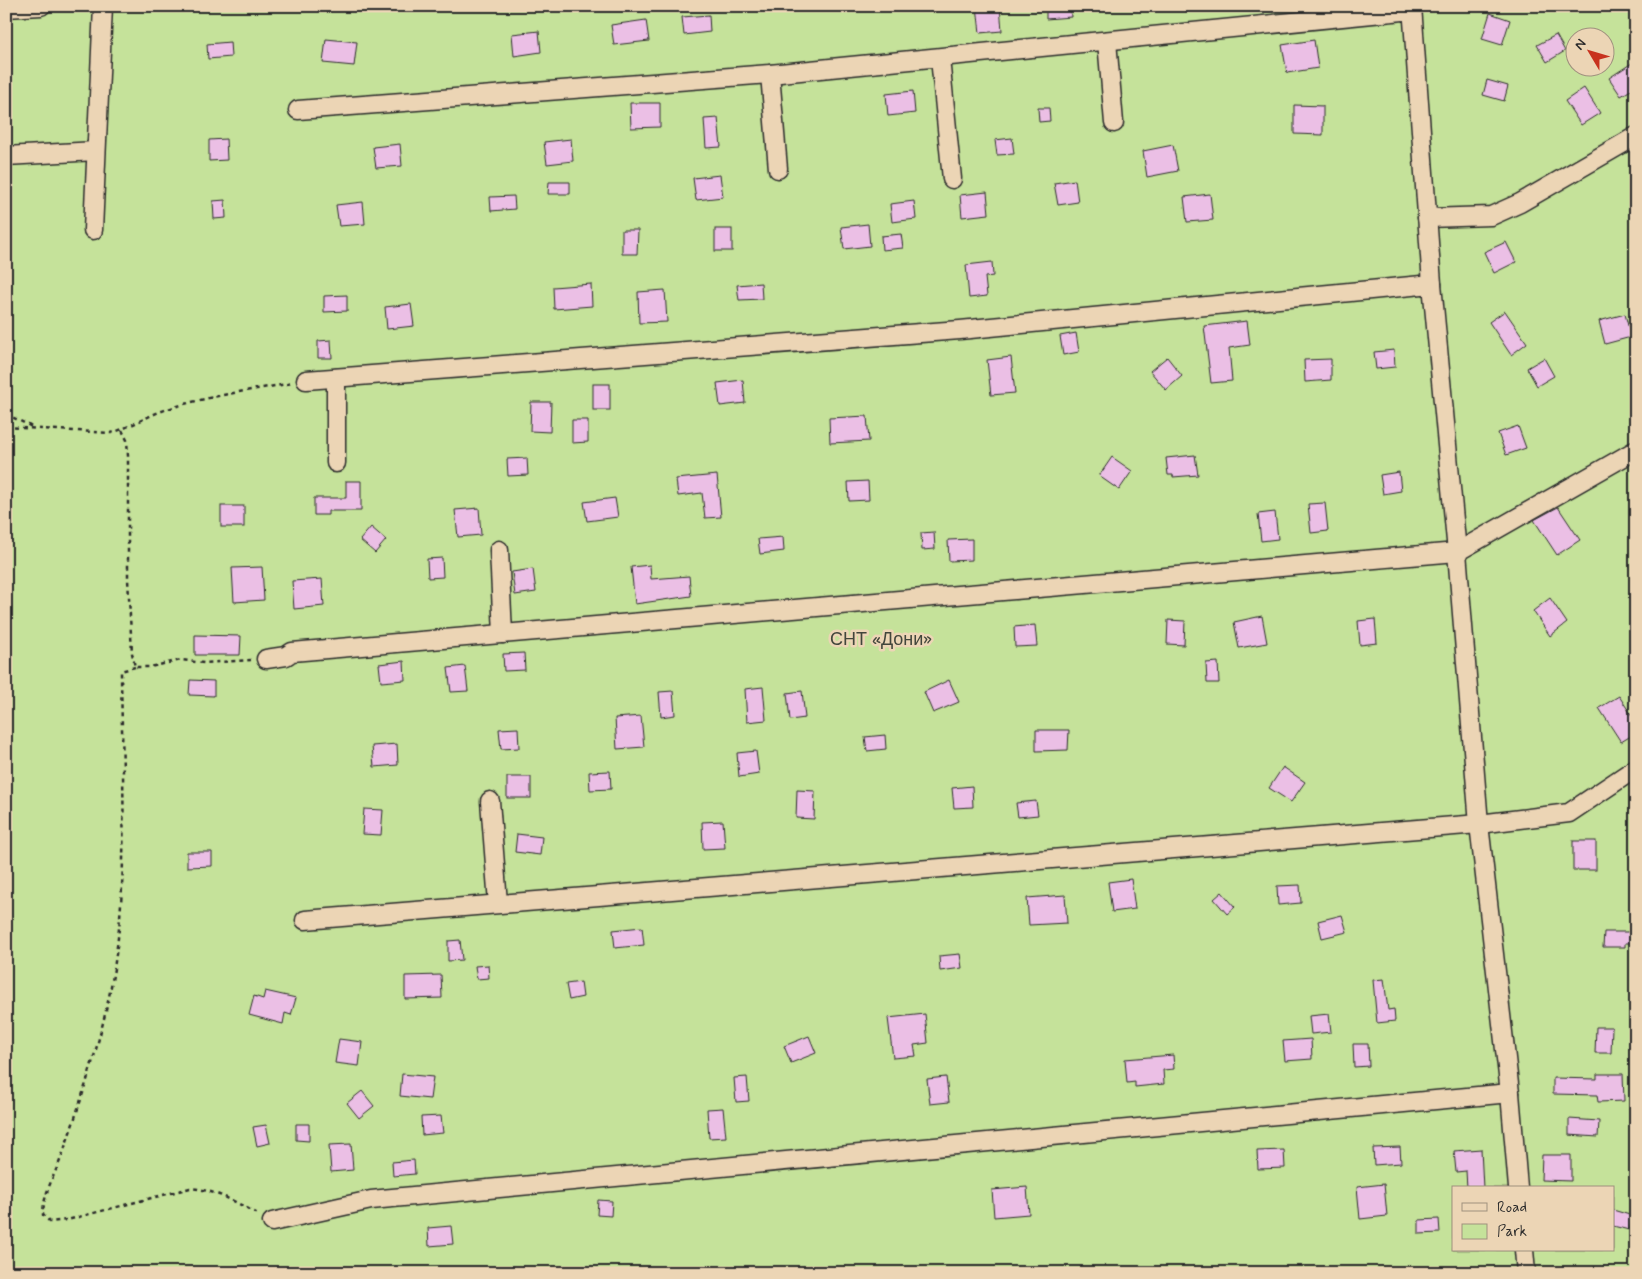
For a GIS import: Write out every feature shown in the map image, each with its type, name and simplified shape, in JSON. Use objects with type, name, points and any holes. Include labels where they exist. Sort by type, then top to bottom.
[{"type":"street","points":[[6,8],[41,6]]},
{"type":"street","points":[[93,230],[103,6]]},
{"type":"street","points":[[298,110],[770,74],[1107,41],[1413,8],[1432,284],[1457,552],[1479,824],[1510,1093],[1518,1186]]},
{"type":"street","points":[[1107,41],[1114,123]]},
{"type":"street","points":[[940,58],[952,180]]},
{"type":"street","points":[[770,74],[778,169]]},
{"type":"street","points":[[1427,218],[1491,216],[1520,203],[1636,136]]},
{"type":"street","points":[[6,156],[96,151]]},
{"type":"street","points":[[306,380],[960,330],[1432,284]]},
{"type":"street","points":[[336,378],[336,463]]},
{"type":"street","points":[[266,659],[286,656],[292,652],[1457,552],[1636,450]]},
{"type":"street","points":[[498,550],[502,634]]},
{"type":"street","points":[[305,920],[1479,824],[1568,813],[1636,768]]},
{"type":"street","points":[[490,801],[498,903]]},
{"type":"street","points":[[272,1222],[371,1200],[1510,1093]]},
{"type":"street","points":[[1524,1252],[1526,1273]]},
{"type":"path","points":[[6,427],[111,433],[122,430],[165,410],[200,400],[306,380]]},
{"type":"path","points":[[6,414],[35,429]]},
{"type":"path","points":[[122,430],[127,440],[128,456],[128,579],[132,653],[135,667]]},
{"type":"path","points":[[266,659],[204,663],[181,660],[150,667],[135,667],[121,670],[123,851],[117,941],[107,1005],[91,1068],[65,1149],[43,1202],[43,1215],[50,1222],[67,1220],[190,1188],[222,1195],[272,1222]]},
{"type":"green space","name":"СНТ «Дони»","points":[[6,6],[1636,6],[1636,1273],[6,1273]]},
{"type":"building","points":[[977,6],[1000,6],[1002,31],[980,33]]},
{"type":"building","points":[[1046,6],[1070,6],[1071,17],[1046,19]]},
{"type":"building","points":[[1490,13],[1510,20],[1502,45],[1482,39]]},
{"type":"building","points":[[709,15],[710,32],[684,35],[682,17]]},
{"type":"building","points":[[646,20],[649,41],[614,45],[611,25]]},
{"type":"building","points":[[539,31],[541,52],[514,56],[512,34]]},
{"type":"building","points":[[1556,35],[1564,52],[1547,62],[1537,45]]},
{"type":"building","points":[[326,39],[357,42],[354,66],[323,63]]},
{"type":"building","points":[[1314,40],[1318,68],[1287,73],[1282,45]]},
{"type":"building","points":[[230,42],[231,57],[208,59],[207,44]]},
{"type":"building","points":[[1632,63],[1636,69],[1636,87],[1621,96],[1609,78],[1614,78],[1614,75]]},
{"type":"building","points":[[1487,80],[1508,86],[1504,101],[1483,95]]},
{"type":"building","points":[[1584,88],[1600,113],[1581,125],[1565,101]]},
{"type":"building","points":[[913,91],[915,113],[888,116],[886,94]]},
{"type":"building","points":[[630,103],[660,103],[660,127],[631,128]]},
{"type":"building","points":[[1294,105],[1323,106],[1323,135],[1294,134]]},
{"type":"building","points":[[1038,108],[1049,108],[1050,121],[1039,122]]},
{"type":"building","points":[[718,118],[721,147],[706,148],[704,119]]},
{"type":"building","points":[[1012,138],[1014,154],[997,155],[995,140]]},
{"type":"building","points":[[226,139],[227,160],[209,161],[209,140]]},
{"type":"building","points":[[571,139],[573,161],[547,164],[544,142]]},
{"type":"building","points":[[400,144],[402,166],[376,168],[373,147]]},
{"type":"building","points":[[1173,145],[1178,171],[1147,177],[1143,151]]},
{"type":"building","points":[[720,175],[723,197],[696,200],[693,178]]},
{"type":"building","points":[[1075,180],[1078,202],[1058,205],[1054,183]]},
{"type":"building","points":[[549,182],[570,182],[570,194],[548,194]]},
{"type":"building","points":[[987,192],[989,214],[962,217],[960,195]]},
{"type":"building","points":[[1210,194],[1213,220],[1187,222],[1184,197]]},
{"type":"building","points":[[514,196],[515,209],[491,211],[490,197]]},
{"type":"building","points":[[225,200],[226,218],[214,219],[213,201]]},
{"type":"building","points":[[914,201],[916,219],[892,222],[890,204]]},
{"type":"building","points":[[363,202],[365,224],[339,226],[336,205]]},
{"type":"building","points":[[868,224],[870,246],[844,249],[841,227]]},
{"type":"building","points":[[715,229],[732,229],[732,251],[715,251]]},
{"type":"building","points":[[622,230],[638,230],[637,254],[622,254]]},
{"type":"building","points":[[901,234],[903,248],[882,250],[881,236]]},
{"type":"building","points":[[1506,242],[1516,262],[1494,273],[1484,252]]},
{"type":"building","points":[[992,262],[993,276],[985,277],[987,296],[969,298],[966,265]]},
{"type":"building","points":[[761,283],[762,299],[739,300],[737,285]]},
{"type":"building","points":[[591,284],[592,306],[554,309],[553,287]]},
{"type":"building","points":[[665,290],[667,322],[639,323],[638,292]]},
{"type":"building","points":[[347,295],[347,311],[324,312],[324,296]]},
{"type":"building","points":[[411,304],[414,326],[387,329],[385,307]]},
{"type":"building","points":[[1505,311],[1527,343],[1511,355],[1489,322]]},
{"type":"building","points":[[1625,314],[1631,337],[1605,344],[1599,321]]},
{"type":"building","points":[[1247,321],[1250,345],[1229,348],[1232,381],[1211,383],[1204,326]]},
{"type":"building","points":[[1076,333],[1079,352],[1063,355],[1060,336]]},
{"type":"building","points":[[331,340],[332,358],[318,358],[318,341]]},
{"type":"building","points":[[1394,350],[1395,367],[1376,369],[1374,352]]},
{"type":"building","points":[[1011,357],[1015,393],[991,395],[987,360]]},
{"type":"building","points":[[1167,357],[1182,376],[1166,390],[1150,371]]},
{"type":"building","points":[[1544,358],[1554,376],[1537,386],[1527,368]]},
{"type":"building","points":[[1331,359],[1331,380],[1305,382],[1304,360]]},
{"type":"building","points":[[743,380],[745,403],[720,406],[717,383]]},
{"type":"building","points":[[593,384],[610,384],[610,410],[593,410]]},
{"type":"building","points":[[531,402],[551,402],[550,432],[530,431]]},
{"type":"building","points":[[867,416],[869,441],[830,443],[829,418]]},
{"type":"building","points":[[572,420],[588,420],[588,442],[572,443]]},
{"type":"building","points":[[1518,426],[1526,448],[1506,455],[1498,433]]},
{"type":"building","points":[[1195,455],[1198,475],[1173,477],[1173,475],[1168,475],[1166,458]]},
{"type":"building","points":[[1112,457],[1132,471],[1119,490],[1099,476]]},
{"type":"building","points":[[527,458],[528,475],[508,476],[507,459]]},
{"type":"building","points":[[1399,472],[1401,491],[1383,494],[1380,475]]},
{"type":"building","points":[[717,475],[721,517],[705,518],[702,493],[678,496],[676,479]]},
{"type":"building","points":[[346,481],[361,481],[361,511],[328,511],[328,515],[314,515],[314,498],[346,498]]},
{"type":"building","points":[[868,481],[869,500],[849,501],[848,482]]},
{"type":"building","points":[[615,498],[618,517],[587,521],[584,502]]},
{"type":"building","points":[[1325,503],[1328,531],[1311,533],[1308,504]]},
{"type":"building","points":[[221,506],[244,506],[244,527],[221,527]]},
{"type":"building","points":[[1558,507],[1580,540],[1557,555],[1534,520]]},
{"type":"building","points":[[479,508],[481,535],[458,537],[455,510]]},
{"type":"building","points":[[1275,512],[1278,539],[1261,541],[1258,514]]},
{"type":"building","points":[[371,527],[386,540],[375,553],[360,540]]},
{"type":"building","points":[[934,532],[935,549],[922,550],[921,533]]},
{"type":"building","points":[[783,537],[784,551],[760,554],[758,539]]},
{"type":"building","points":[[972,539],[972,560],[949,561],[948,540]]},
{"type":"building","points":[[442,558],[443,577],[428,578],[427,559]]},
{"type":"building","points":[[650,565],[651,579],[689,576],[691,596],[635,604],[631,567]]},
{"type":"building","points":[[262,567],[264,600],[234,602],[232,568]]},
{"type":"building","points":[[533,569],[536,592],[515,595],[512,572]]},
{"type":"building","points":[[322,579],[324,606],[294,609],[292,581]]},
{"type":"building","points":[[1550,598],[1567,623],[1550,636],[1533,611]]},
{"type":"building","points":[[1262,616],[1267,643],[1239,648],[1234,622]]},
{"type":"building","points":[[1375,619],[1377,643],[1360,645],[1358,621]]},
{"type":"building","points":[[1168,620],[1185,621],[1184,645],[1167,644]]},
{"type":"building","points":[[1035,625],[1037,646],[1015,647],[1014,627]]},
{"type":"building","points":[[195,635],[241,636],[240,655],[195,655]]},
{"type":"building","points":[[524,653],[525,670],[504,671],[503,654]]},
{"type":"building","points":[[404,661],[405,680],[381,682],[379,664]]},
{"type":"building","points":[[1218,662],[1219,683],[1207,683],[1206,663]]},
{"type":"building","points":[[465,666],[468,691],[451,692],[448,668]]},
{"type":"building","points":[[190,680],[214,681],[214,696],[189,695]]},
{"type":"building","points":[[949,680],[959,702],[933,713],[924,692]]},
{"type":"building","points":[[763,687],[766,720],[747,722],[745,689]]},
{"type":"building","points":[[673,691],[675,715],[661,717],[659,692]]},
{"type":"building","points":[[802,691],[805,718],[790,720],[787,693]]},
{"type":"building","points":[[1619,696],[1636,722],[1636,733],[1621,742],[1599,708]]},
{"type":"building","points":[[641,716],[644,747],[617,749],[615,718]]},
{"type":"building","points":[[518,728],[519,748],[501,749],[499,729]]},
{"type":"building","points":[[1036,730],[1069,730],[1068,750],[1036,751]]},
{"type":"building","points":[[885,735],[886,749],[867,751],[865,737]]},
{"type":"building","points":[[397,744],[398,765],[374,767],[372,746]]},
{"type":"building","points":[[756,751],[759,774],[739,777],[737,753]]},
{"type":"building","points":[[1283,767],[1305,782],[1291,802],[1269,788]]},
{"type":"building","points":[[610,771],[611,789],[590,790],[589,772]]},
{"type":"building","points":[[507,777],[531,777],[531,798],[507,798]]},
{"type":"building","points":[[972,786],[973,807],[954,808],[952,788]]},
{"type":"building","points":[[797,790],[815,791],[814,819],[796,818]]},
{"type":"building","points":[[1036,801],[1038,815],[1018,817],[1016,803]]},
{"type":"building","points":[[364,809],[383,810],[381,835],[362,834]]},
{"type":"building","points":[[723,821],[725,848],[703,849],[702,822]]},
{"type":"building","points":[[517,834],[542,837],[540,855],[515,852]]},
{"type":"building","points":[[1573,841],[1596,841],[1596,870],[1573,870]]},
{"type":"building","points":[[187,852],[212,852],[212,866],[187,867]]},
{"type":"building","points":[[1131,879],[1135,909],[1112,912],[1108,882]]},
{"type":"building","points":[[1300,885],[1301,903],[1278,905],[1277,886]]},
{"type":"building","points":[[1222,892],[1235,907],[1227,914],[1214,899]]},
{"type":"building","points":[[1065,895],[1067,923],[1029,925],[1027,898]]},
{"type":"building","points":[[1342,915],[1347,932],[1322,938],[1318,921]]},
{"type":"building","points":[[642,927],[644,945],[615,948],[613,930]]},
{"type":"building","points":[[1604,932],[1636,932],[1636,943],[1625,943],[1625,947],[1603,947]]},
{"type":"building","points":[[460,940],[462,960],[448,961],[448,941]]},
{"type":"building","points":[[960,954],[962,968],[940,971],[939,956]]},
{"type":"building","points":[[488,965],[489,978],[477,979],[475,966]]},
{"type":"building","points":[[441,975],[442,998],[405,999],[405,976]]},
{"type":"building","points":[[1384,979],[1388,1010],[1394,1009],[1395,1021],[1377,1023],[1373,980]]},
{"type":"building","points":[[581,982],[583,997],[569,1000],[566,984]]},
{"type":"building","points":[[265,991],[296,998],[291,1015],[285,1013],[283,1024],[249,1015],[254,996],[263,999]]},
{"type":"building","points":[[925,1014],[928,1043],[914,1045],[916,1056],[893,1058],[888,1018]]},
{"type":"building","points":[[1329,1014],[1331,1032],[1311,1034],[1309,1016]]},
{"type":"building","points":[[1596,1027],[1612,1027],[1611,1053],[1595,1053]]},
{"type":"building","points":[[809,1036],[816,1053],[791,1063],[784,1046]]},
{"type":"building","points":[[339,1039],[362,1042],[359,1066],[335,1063]]},
{"type":"building","points":[[1311,1039],[1312,1059],[1285,1061],[1283,1041]]},
{"type":"building","points":[[1353,1044],[1368,1044],[1369,1066],[1354,1067]]},
{"type":"building","points":[[1173,1055],[1174,1069],[1163,1070],[1164,1084],[1135,1087],[1135,1082],[1127,1083],[1125,1059]]},
{"type":"building","points":[[402,1074],[433,1077],[430,1099],[400,1096]]},
{"type":"building","points":[[1597,1074],[1623,1074],[1624,1101],[1598,1102],[1597,1095],[1553,1094],[1553,1078],[1597,1079]]},
{"type":"building","points":[[747,1077],[749,1101],[736,1102],[734,1078]]},
{"type":"building","points":[[946,1077],[949,1102],[930,1104],[927,1079]]},
{"type":"building","points":[[362,1091],[374,1106],[359,1118],[347,1103]]},
{"type":"building","points":[[723,1108],[726,1137],[709,1138],[707,1109]]},
{"type":"building","points":[[441,1116],[443,1133],[422,1135],[421,1117]]},
{"type":"building","points":[[1569,1119],[1599,1121],[1598,1137],[1569,1135]]},
{"type":"building","points":[[296,1124],[309,1124],[309,1141],[296,1140]]},
{"type":"building","points":[[266,1125],[270,1143],[257,1146],[253,1127]]},
{"type":"building","points":[[351,1144],[353,1170],[331,1172],[329,1145]]},
{"type":"building","points":[[1400,1147],[1401,1163],[1374,1165],[1373,1148]]},
{"type":"building","points":[[1481,1149],[1483,1186],[1467,1186],[1466,1171],[1456,1172],[1454,1151]]},
{"type":"building","points":[[1284,1150],[1285,1168],[1258,1169],[1257,1151]]},
{"type":"building","points":[[1542,1155],[1571,1155],[1571,1181],[1541,1180]]},
{"type":"building","points":[[414,1160],[415,1174],[393,1176],[392,1162]]},
{"type":"building","points":[[1384,1184],[1387,1216],[1360,1219],[1357,1187]]},
{"type":"building","points":[[1027,1187],[1029,1214],[994,1217],[992,1190]]},
{"type":"building","points":[[598,1200],[612,1201],[611,1216],[597,1215]]},
{"type":"building","points":[[1614,1210],[1633,1216],[1629,1230],[1614,1226]]},
{"type":"building","points":[[1439,1219],[1440,1233],[1419,1234],[1419,1220]]},
{"type":"building","points":[[451,1226],[453,1244],[429,1246],[428,1228]]}]
